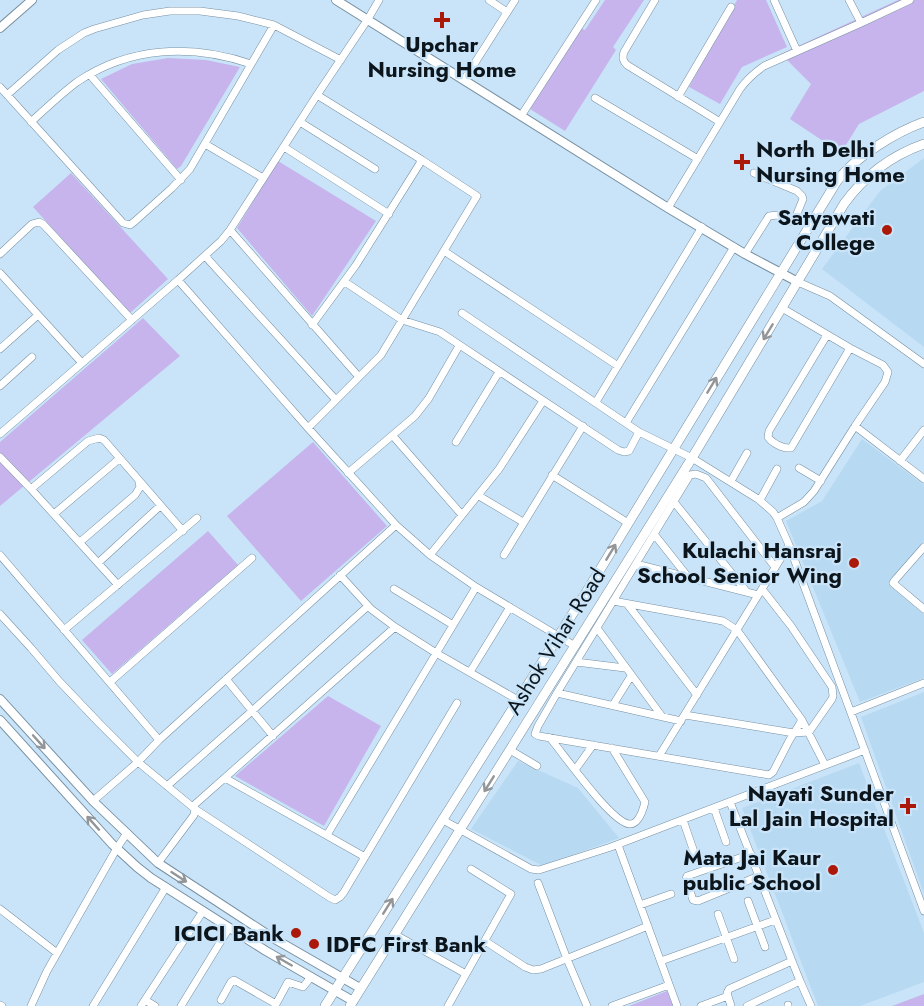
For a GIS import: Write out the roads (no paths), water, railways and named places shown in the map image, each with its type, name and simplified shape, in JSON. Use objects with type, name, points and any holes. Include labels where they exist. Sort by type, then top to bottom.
[{"type":"main road","name":"Ashok Vihar Road","points":[[325,1006],[558,637],[841,176],[878,145],[924,122]]},
{"type":"main road","name":"Ashok Vihar Road","points":[[351,1004],[693,458],[844,204],[871,173],[888,161],[924,144]]},
{"type":"street","points":[[0,28],[32,0]]},
{"type":"street","points":[[336,0],[668,208],[746,254],[830,296],[924,364]]},
{"type":"street","points":[[0,434],[221,241],[379,0]]},
{"type":"street","points":[[489,0],[507,12]]},
{"type":"street","points":[[464,80],[515,0]]},
{"type":"street","points":[[520,116],[596,0]]},
{"type":"street","points":[[656,0],[624,52],[623,61],[720,122]]},
{"type":"street","points":[[774,0],[797,51]]},
{"type":"street","points":[[849,0],[861,23]]},
{"type":"street","points":[[668,208],[747,79],[764,66],[910,0]]},
{"type":"street","points":[[678,97],[731,7]]},
{"type":"street","points":[[7,95],[58,50],[84,33],[143,15],[170,11],[200,11],[238,16],[274,25],[341,60]]},
{"type":"street","points":[[0,87],[127,225],[134,222],[181,180],[190,169],[274,25]]},
{"type":"street","points":[[31,122],[90,75],[115,62],[164,51],[194,51],[230,57],[251,64]]},
{"type":"street","points":[[90,75],[181,180]]},
{"type":"street","points":[[308,428],[381,355],[477,196],[317,95]]},
{"type":"street","points":[[595,98],[698,159]]},
{"type":"street","points":[[300,122],[375,170]]},
{"type":"street","points":[[205,144],[263,178]]},
{"type":"street","points":[[284,147],[389,214]]},
{"type":"street","points":[[312,325],[345,282],[422,160]]},
{"type":"street","points":[[746,254],[769,216],[778,215],[789,222],[794,221],[803,199],[797,191],[754,173]]},
{"type":"street","points":[[0,254],[32,224],[39,222],[43,224],[132,320]]},
{"type":"street","points":[[596,402],[702,228]]},
{"type":"street","points":[[230,230],[359,377]]},
{"type":"street","points":[[626,423],[734,247]]},
{"type":"street","points":[[444,251],[618,366]]},
{"type":"street","points":[[205,256],[336,400]]},
{"type":"street","points":[[0,273],[82,363]]},
{"type":"street","points":[[178,280],[396,525],[430,555],[510,608],[575,646]]},
{"type":"street","points":[[345,282],[402,320],[440,332],[618,450],[629,451],[639,432]]},
{"type":"street","points":[[777,518],[808,498],[821,481],[885,382],[888,372],[883,365],[782,308]]},
{"type":"street","points":[[462,313],[639,432],[693,458],[760,500],[773,512],[789,545],[924,911]]},
{"type":"street","points":[[0,349],[38,315]]},
{"type":"street","points":[[827,335],[769,430],[770,440],[783,448],[790,448],[850,348]]},
{"type":"street","points":[[348,472],[415,416],[459,346]]},
{"type":"street","points":[[0,386],[32,357]]},
{"type":"street","points":[[456,442],[500,372]]},
{"type":"street","points":[[430,555],[499,469],[543,400]]},
{"type":"street","points":[[504,555],[583,426]]},
{"type":"street","points":[[855,426],[924,477]]},
{"type":"street","points":[[900,461],[924,430]]},
{"type":"street","points":[[393,436],[462,515]]},
{"type":"street","points":[[31,489],[88,441],[99,438],[104,440],[183,531]]},
{"type":"street","points":[[731,481],[747,453]]},
{"type":"street","points":[[0,457],[118,585]]},
{"type":"street","points":[[54,514],[119,459]]},
{"type":"street","points":[[799,468],[821,481]]},
{"type":"street","points":[[760,500],[777,469]]},
{"type":"street","points":[[775,567],[712,484],[703,476],[696,474],[690,476],[535,732],[536,735],[550,738],[769,775],[773,772],[802,720]]},
{"type":"street","points":[[552,476],[628,523]]},
{"type":"street","points":[[80,542],[135,495],[140,487],[139,482]]},
{"type":"street","points":[[479,496],[523,522]]},
{"type":"street","points":[[674,502],[746,592]]},
{"type":"street","points":[[98,563],[160,506]]},
{"type":"street","points":[[64,630],[197,518]]},
{"type":"street","points":[[93,801],[396,525]]},
{"type":"street","points":[[654,534],[688,578]]},
{"type":"street","points":[[659,756],[789,545]]},
{"type":"street","points":[[924,547],[893,583],[924,609]]},
{"type":"street","points":[[0,555],[159,740]]},
{"type":"street","points":[[110,682],[252,558]]},
{"type":"street","points":[[636,564],[746,592],[760,592],[790,626],[832,687],[832,699],[809,732]]},
{"type":"street","points":[[340,575],[368,606],[395,627],[518,700]]},
{"type":"street","points":[[327,835],[476,586]]},
{"type":"street","points":[[394,590],[453,625]]},
{"type":"street","points":[[613,601],[723,621],[737,630],[802,720],[825,765]]},
{"type":"street","points":[[628,605],[697,695]]},
{"type":"street","points":[[167,786],[368,606]]},
{"type":"street","points":[[470,672],[510,608]]},
{"type":"street","points":[[0,614],[59,681],[138,762],[194,808],[335,900],[340,897],[365,857],[457,703]]},
{"type":"street","points":[[158,862],[194,815],[194,808],[395,627]]},
{"type":"street","points":[[597,628],[661,715]]},
{"type":"street","points":[[576,662],[625,668]]},
{"type":"street","points":[[612,705],[631,676]]},
{"type":"street","points":[[226,679],[273,736]]},
{"type":"street","points":[[851,712],[924,683]]},
{"type":"street","points":[[557,693],[661,715],[794,733],[809,732]]},
{"type":"street","points":[[0,699],[93,801],[158,862],[273,938],[360,988]]},
{"type":"street","points":[[0,720],[137,867],[230,928],[335,991],[351,1004]]},
{"type":"street","points":[[550,738],[608,810],[624,823],[632,824],[641,815],[645,806],[644,798],[612,748]]},
{"type":"street","points":[[575,770],[593,745]]},
{"type":"street","points":[[510,750],[537,766]]},
{"type":"street","points":[[443,820],[536,870],[618,845],[865,750]]},
{"type":"street","points":[[225,778],[365,857]]},
{"type":"street","points":[[730,802],[811,1006]]},
{"type":"street","points":[[714,808],[726,842]]},
{"type":"street","points":[[683,820],[694,852]]},
{"type":"street","points":[[31,1006],[57,953],[127,833]]},
{"type":"street","points":[[618,845],[677,1006]]},
{"type":"street","points":[[751,854],[687,876],[689,890],[693,900],[698,901],[759,876]]},
{"type":"street","points":[[448,1006],[511,894],[471,869]]},
{"type":"street","points":[[538,884],[587,1006]]},
{"type":"street","points":[[93,1006],[166,887]]},
{"type":"street","points":[[640,905],[671,894]]},
{"type":"street","points":[[748,901],[765,947]]},
{"type":"street","points":[[0,909],[57,953]]},
{"type":"street","points":[[154,1006],[143,1003],[203,911]]},
{"type":"street","points":[[718,914],[734,959]]},
{"type":"street","points":[[661,961],[776,920]]},
{"type":"street","points":[[485,941],[533,970],[541,969],[648,926]]},
{"type":"street","points":[[183,1006],[230,928]]},
{"type":"street","points":[[394,934],[466,974]]},
{"type":"street","points":[[732,1006],[727,993],[729,989],[792,961]]},
{"type":"street","points":[[221,1000],[234,980],[276,1005],[288,982],[303,987],[311,977]]},
{"type":"street","points":[[747,1006],[800,981]]},
{"type":"street","points":[[612,1006],[669,985]]},
{"type":"street","points":[[701,1006],[728,996]]},
{"type":"place","name":"Upchar Nursing Home","points":[[442,20]]},
{"type":"place","name":"North Delhi Nursing Home","points":[[742,162]]},
{"type":"place","name":"Satyawati College","points":[[887,230]]},
{"type":"place","name":"Kulachi Hansraj School Senior Wing","points":[[854,563]]},
{"type":"place","name":"Nayati Sunder Lal Jain Hospital","points":[[908,806]]},
{"type":"place","name":"Mata Jai Kaur public School","points":[[833,870]]},
{"type":"place","name":"ICICI Bank","points":[[296,933]]},
{"type":"place","name":"IDFC First Bank","points":[[314,944]]}]
